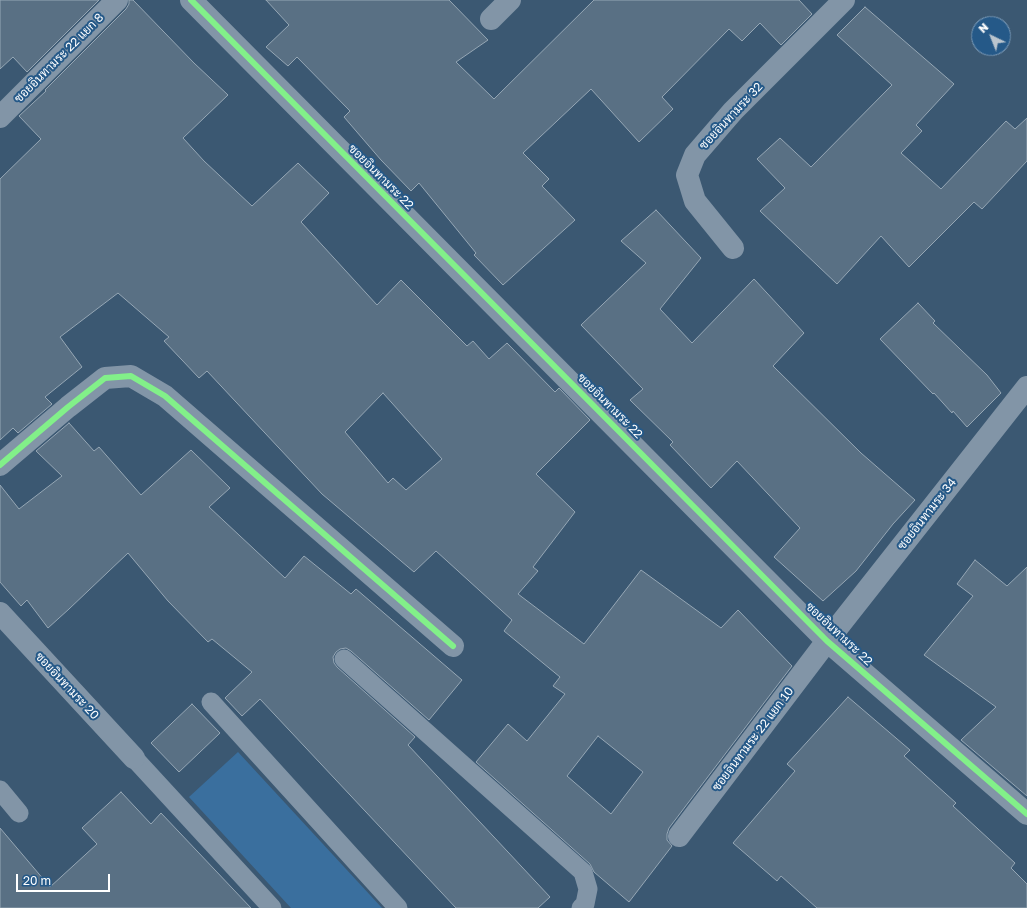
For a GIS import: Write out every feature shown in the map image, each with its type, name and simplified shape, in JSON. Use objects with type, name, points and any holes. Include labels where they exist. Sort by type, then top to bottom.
[{"type":"street","name":"ซอยอินทามระ 22 แยก 8","points":[[0,117],[117,0]]},
{"type":"street","name":"ซอยอินทามระ 22","points":[[190,0],[828,641],[1027,814]]},
{"type":"street","points":[[491,18],[510,0]]},
{"type":"street","name":"ซอยอินทามระ 32","points":[[733,248],[695,201],[687,175],[695,155],[733,111],[844,0]]},
{"type":"street","points":[[0,464],[105,378],[131,376],[165,396],[452,646]]},
{"type":"street","name":"ซอยอินทามระ 34","points":[[828,641],[1027,387]]},
{"type":"street","name":"ซอยอินทามระ 20","points":[[0,613],[134,758]]},
{"type":"street","name":"ซอยอินทามระ 22 แยก 10","points":[[680,836],[828,641]]},
{"type":"lane","points":[[344,659],[583,872],[588,889],[585,904],[582,908]]},
{"type":"lane","points":[[211,702],[398,908]]},
{"type":"lane","points":[[134,758],[272,908]]},
{"type":"lane","points":[[0,790],[19,813]]},
{"type":"shaded area","points":[[238,752],[382,908],[291,908],[189,797]]},
{"type":"building","points":[[0,0],[99,0],[27,72],[13,57],[0,69]]},
{"type":"building","points":[[129,0],[133,0],[194,63],[228,95],[183,138],[204,161],[252,206],[298,163],[329,193],[301,222],[377,305],[401,280],[467,346],[473,341],[489,359],[507,343],[555,392],[559,388],[590,420],[536,474],[575,512],[533,567],[538,571],[518,594],[584,644],[641,570],[721,628],[738,610],[792,666],[669,828],[667,840],[672,846],[629,902],[594,872],[590,864],[476,762],[508,724],[527,741],[565,694],[553,686],[560,677],[504,631],[512,620],[436,551],[414,572],[322,494],[207,371],[199,378],[164,341],[169,337],[118,293],[60,337],[82,367],[45,397],[52,404],[18,433],[13,428],[0,440],[0,179],[41,139],[19,116],[46,91],[45,90],[126,9],[129,4]],"holes":[[[383,393],[442,459],[406,490],[393,478],[388,483],[345,432]],[[598,736],[643,772],[611,814],[567,776]]]},
{"type":"building","points":[[266,0],[449,0],[488,40],[456,62],[494,99],[594,0],[799,0],[812,14],[781,45],[760,23],[742,41],[729,29],[662,97],[673,109],[639,142],[591,89],[523,153],[549,179],[542,186],[575,220],[503,285],[474,255],[476,253],[419,183],[411,191],[381,160],[344,117],[350,111],[297,57],[288,66],[266,47],[289,25]]},
{"type":"building","points":[[865,7],[954,84],[916,125],[922,131],[901,153],[941,189],[1006,121],[1015,129],[1027,118],[1027,161],[982,209],[974,202],[909,267],[881,236],[837,284],[760,211],[785,188],[757,159],[780,138],[811,167],[892,85],[837,35]]},
{"type":"building","points":[[656,210],[701,258],[660,309],[692,343],[754,279],[804,333],[773,366],[861,453],[915,500],[893,524],[856,571],[823,601],[774,557],[800,528],[737,461],[711,488],[670,445],[673,442],[630,400],[643,389],[581,325],[646,263],[621,241]]},
{"type":"building","points":[[918,303],[935,321],[933,323],[987,375],[1001,393],[967,427],[953,411],[952,413],[880,339]]},
{"type":"building","points":[[69,423],[94,451],[99,447],[141,495],[191,450],[230,488],[209,507],[285,578],[304,556],[351,594],[356,589],[462,680],[429,720],[351,651],[346,648],[340,649],[333,657],[334,663],[337,667],[415,737],[408,745],[550,897],[538,908],[456,908],[260,699],[242,716],[225,698],[252,672],[212,639],[208,642],[168,601],[128,553],[48,628],[27,600],[21,606],[0,582],[0,485],[19,509],[62,476],[36,451]]},
{"type":"building","points":[[975,560],[1007,586],[1027,567],[1027,796],[961,740],[996,707],[924,655],[973,596],[957,584]]},
{"type":"building","points":[[848,697],[910,750],[904,756],[956,803],[953,806],[1015,863],[1011,868],[1027,884],[1027,908],[817,908],[781,876],[777,881],[733,843],[795,771],[787,764]]},
{"type":"building","points":[[192,704],[220,733],[179,772],[151,743]]},
{"type":"building","points":[[121,792],[151,824],[161,813],[251,908],[0,908],[0,828],[50,887],[97,844],[82,828]]},
{"type":"cycle path","points":[[191,0],[827,641],[1027,814]]},
{"type":"cycle path","points":[[0,465],[68,407],[105,378],[131,376],[165,396],[453,646]]}]
